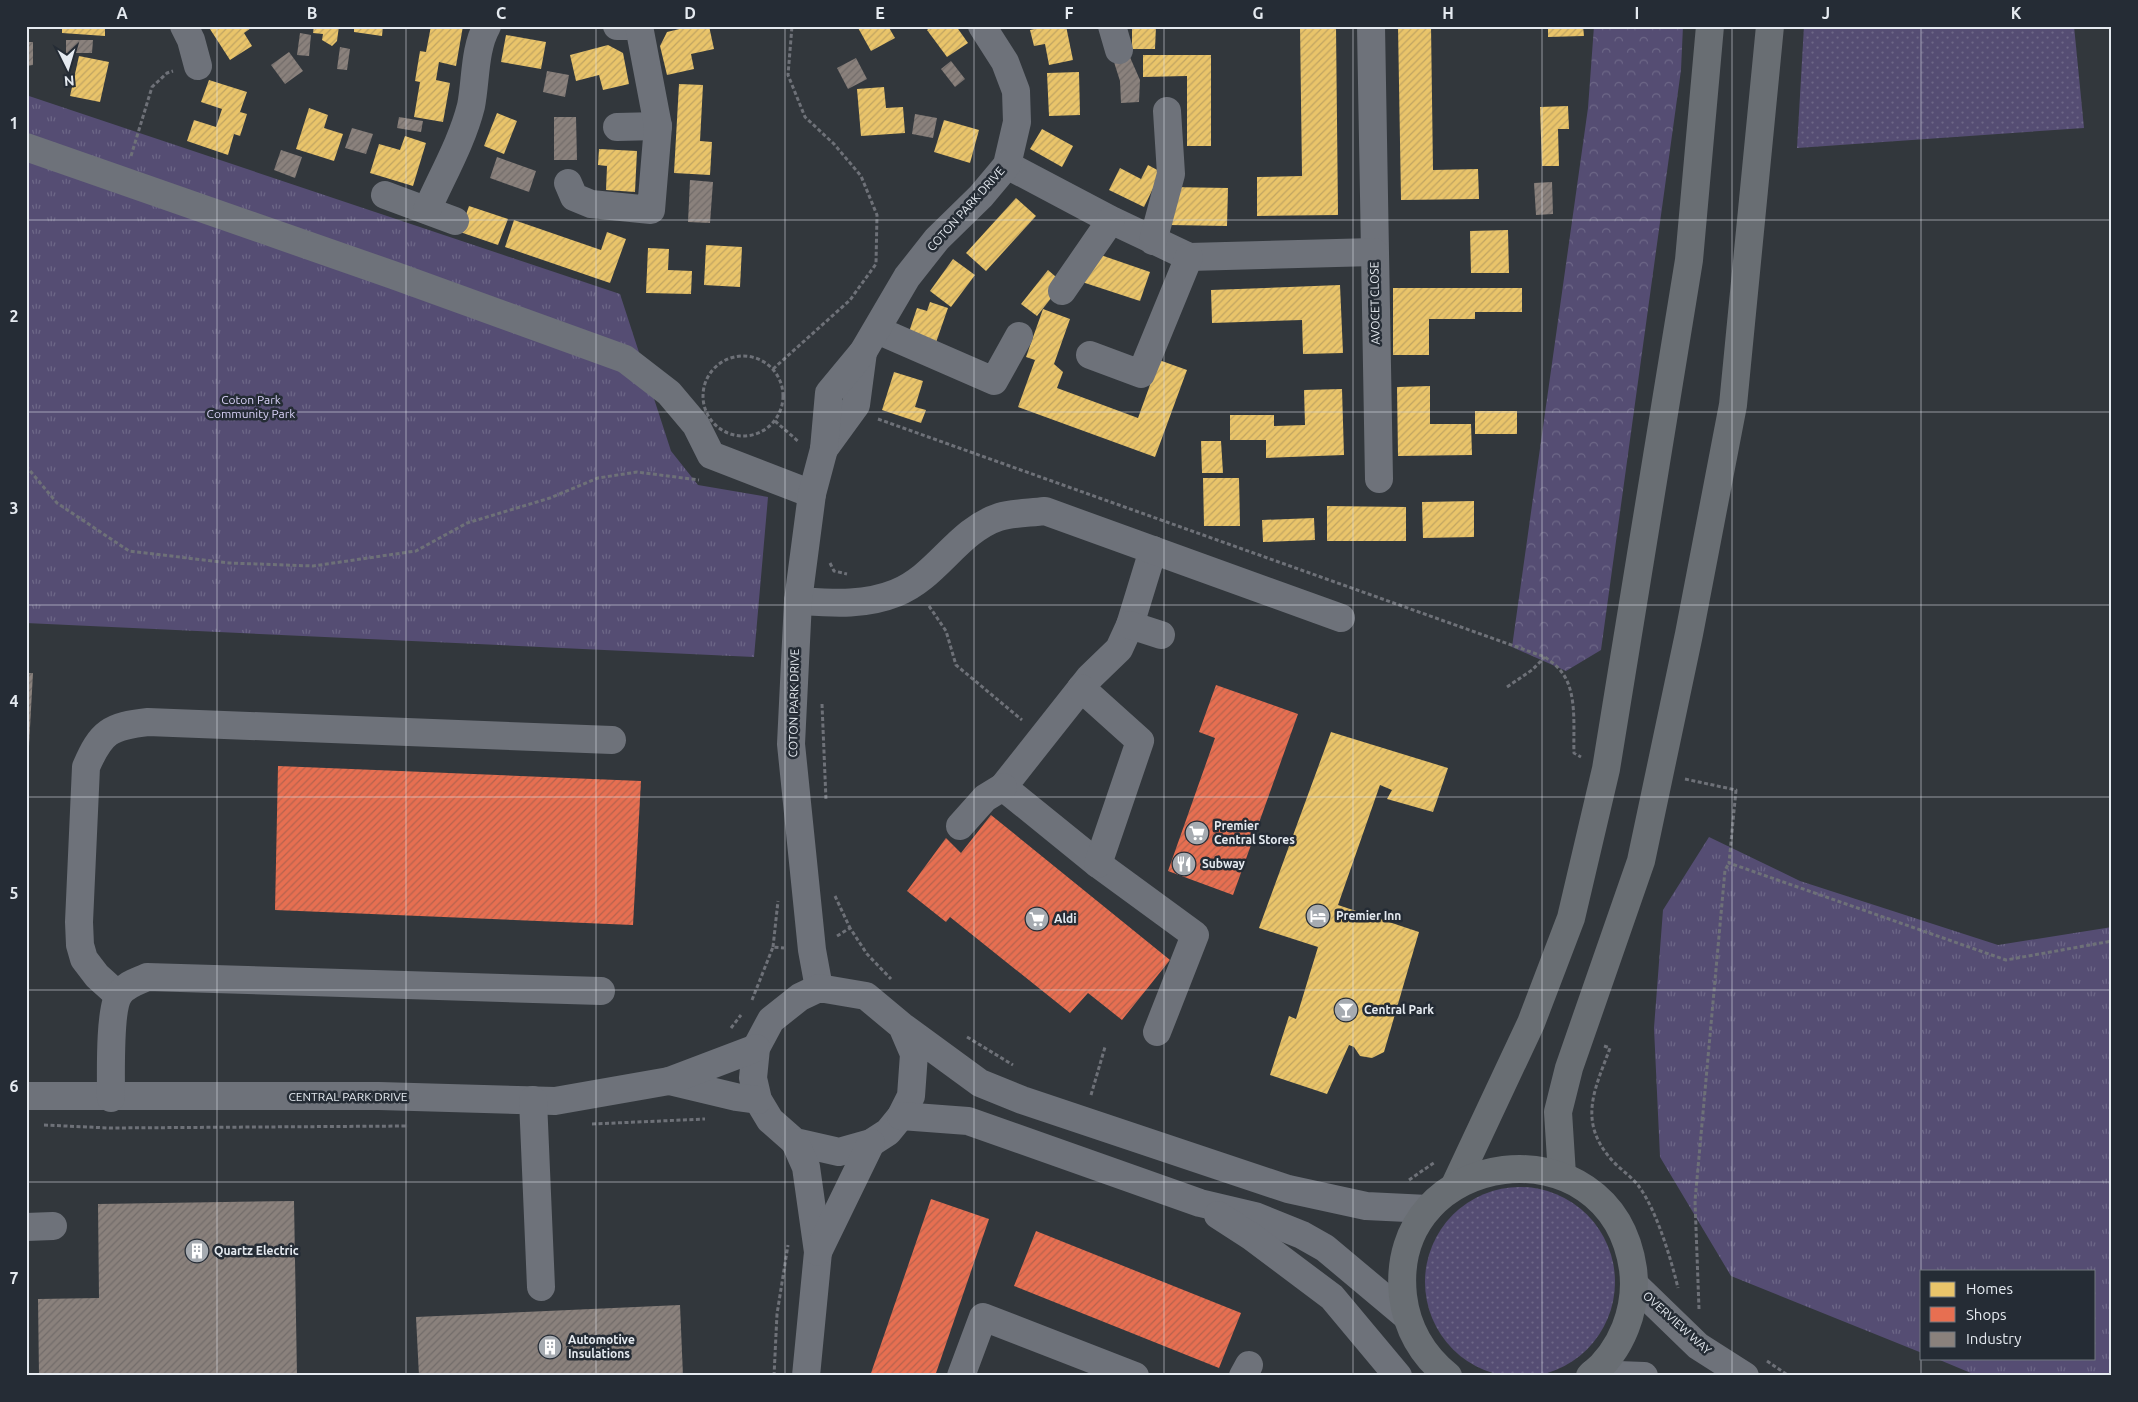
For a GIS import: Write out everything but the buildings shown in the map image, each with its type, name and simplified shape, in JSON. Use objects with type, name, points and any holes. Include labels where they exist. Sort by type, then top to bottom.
[{"type":"highway","points":[[1455,1185],[1531,1023],[1571,918],[1602,784],[1689,260],[1710,26]]},
{"type":"highway","points":[[1562,1175],[1558,1112],[1580,1037],[1641,861],[1732,405],[1770,26]]},
{"type":"highway","points":[[1448,1376],[1434,1365],[1417,1342],[1405,1314],[1401,1278],[1409,1241],[1428,1210],[1455,1185],[1489,1171],[1526,1167],[1562,1175],[1592,1193],[1615,1219],[1630,1250],[1635,1285],[1630,1319],[1615,1349],[1591,1375]]},
{"type":"street","points":[[184,26],[191,40],[198,66]]},
{"type":"street","points":[[427,210],[461,135],[470,107],[480,45],[486,26]]},
{"type":"street","points":[[617,26],[627,26]]},
{"type":"street","points":[[568,183],[574,197],[591,204],[651,210],[658,126],[639,26]]},
{"type":"street","name":"COTON PARK DRIVE","points":[[819,988],[812,950],[791,744],[798,601],[812,494],[824,449],[829,393],[863,352],[907,277],[937,239],[982,196],[1007,165],[1017,122],[1016,91],[1005,62],[982,26]]},
{"type":"street","points":[[1371,26],[1374,252]]},
{"type":"street","points":[[1153,241],[1171,174],[1167,111]]},
{"type":"street","points":[[617,127],[658,126]]},
{"type":"street","points":[[26,148],[393,275],[625,359],[669,393],[696,425],[711,455],[812,494]]},
{"type":"street","name":"AVOCET CLOSE","points":[[1007,165],[1111,220],[1189,257],[1374,252],[1379,479]]},
{"type":"street","points":[[385,195],[455,221]]},
{"type":"street","points":[[1062,291],[1111,220]]},
{"type":"street","points":[[1090,355],[1141,374],[1189,257]]},
{"type":"street","points":[[877,330],[994,381],[1019,336]]},
{"type":"street","name":"COTON PARK DRIVE","points":[[824,449],[856,405],[863,352]]},
{"type":"street","points":[[798,601],[854,604],[896,593],[926,575],[965,536],[999,517],[1045,511],[1341,618]]},
{"type":"street","points":[[960,826],[985,798],[1003,787],[1082,688],[1119,649],[1130,625],[1153,550]]},
{"type":"street","points":[[1130,625],[1161,635]]},
{"type":"street","points":[[1082,688],[1140,741],[1098,864]]},
{"type":"street","points":[[118,995],[97,976],[84,959],[79,922],[86,767],[95,746],[106,734],[125,724],[148,722],[612,740]]},
{"type":"street","points":[[1003,787],[1098,864],[1195,935],[1157,1032]]},
{"type":"street","points":[[110,1098],[114,1012],[118,995],[128,985],[147,978],[168,976],[601,991]]},
{"type":"street","points":[[806,1376],[818,1252],[806,1167],[795,1142],[770,1120],[758,1100],[753,1078],[756,1048],[771,1020],[800,997],[819,988],[866,996],[902,1026],[980,1083],[1022,1100],[1288,1189],[1366,1206],[1428,1210]]},
{"type":"street","points":[[795,1142],[839,1152],[871,1143],[888,1132],[901,1116],[911,1096],[914,1054],[902,1026]]},
{"type":"street","name":"CENTRAL PARK DRIVE","points":[[26,1096],[110,1098],[379,1096],[555,1101],[669,1082],[756,1048]]},
{"type":"street","name":"CENTRAL PARK DRIVE","points":[[669,1082],[758,1100]]},
{"type":"street","points":[[533,1100],[541,1287]]},
{"type":"street","points":[[901,1116],[968,1121],[1200,1203],[1255,1216],[1302,1234],[1325,1248],[1405,1314]]},
{"type":"street","points":[[818,1252],[871,1143]]},
{"type":"street","points":[[1200,1203],[1252,1237],[1332,1297],[1398,1376]]},
{"type":"street","points":[[26,1227],[53,1226]]},
{"type":"street","name":"OVERVIEW WAY","points":[[1635,1285],[1698,1346],[1756,1368]]},
{"type":"street","points":[[961,1376],[984,1317],[1136,1376]]},
{"type":"street","points":[[1591,1375],[1644,1376]]},
{"type":"path","points":[[773,369],[850,300],[876,264],[877,215],[860,176],[834,144],[805,117],[788,75],[792,26]]},
{"type":"path","points":[[123,181],[152,87],[167,73],[198,66]]},
{"type":"path","points":[[738,357],[751,357],[773,369],[783,389],[780,411],[775,421],[765,430],[753,435],[740,436],[727,433],[716,425],[708,414],[704,402],[704,389],[708,378],[716,367],[726,360],[738,357]]},
{"type":"path","points":[[852,410],[1545,657],[1561,670],[1568,683],[1572,701],[1574,753],[1581,758]]},
{"type":"path","points":[[26,466],[57,503],[130,551],[229,563],[312,566],[416,551],[466,522],[550,498],[598,478],[637,472],[704,481]]},
{"type":"path","points":[[828,558],[834,571],[850,574],[854,604]]},
{"type":"path","points":[[915,582],[924,600],[946,631],[956,665],[1042,737]]},
{"type":"path","points":[[1506,687],[1532,670],[1545,657]]},
{"type":"path","points":[[822,696],[826,803]]},
{"type":"path","points":[[1693,1306],[1699,1312],[1695,1202],[1725,870],[1729,863],[1736,790],[1694,781]]},
{"type":"path","points":[[1729,863],[2006,960],[2112,941]]},
{"type":"path","points":[[832,889],[850,928],[867,954],[892,980]]},
{"type":"path","points":[[812,950],[850,928]]},
{"type":"path","points":[[966,1037],[1014,1066]]},
{"type":"path","points":[[1580,1037],[1610,1048],[1591,1101],[1594,1133],[1610,1158],[1640,1188],[1672,1263],[1678,1289],[1683,1295]]},
{"type":"path","points":[[1091,1095],[1105,1047]]},
{"type":"path","points":[[1083,1092],[1101,1099]]},
{"type":"path","points":[[584,1124],[714,1119]]},
{"type":"path","points":[[36,1125],[109,1128],[413,1126]]},
{"type":"path","points":[[1401,1180],[1410,1179],[1434,1163],[1439,1156]]},
{"type":"path","points":[[1756,1368],[1789,1376]]},
{"type":"green space","points":[[1594,26],[1683,26],[1681,70],[1601,650],[1566,671],[1512,647],[1588,108]]},
{"type":"green space","points":[[1804,26],[2074,26],[2084,128],[1797,148]]},
{"type":"green space","name":"Coton Park Community Park","points":[[26,95],[620,294],[671,451],[698,485],[768,497],[754,657],[26,623]]},
{"type":"green space","points":[[1709,837],[1800,881],[1998,945],[2112,927],[2112,1376],[1978,1376],[1940,1360],[2096,1360],[2096,1270],[1920,1270],[1920,1352],[1731,1276],[1660,1157],[1654,1028],[1663,910]]},
{"type":"green space","points":[[1520,1187],[1556,1194],[1573,1203],[1587,1215],[1599,1229],[1608,1246],[1615,1282],[1608,1318],[1599,1335],[1587,1349],[1573,1361],[1556,1370],[1520,1377],[1484,1370],[1467,1361],[1453,1349],[1441,1335],[1432,1318],[1425,1282],[1432,1246],[1441,1229],[1453,1215],[1467,1203],[1484,1194]]},
{"type":"place","name":"Premier Central Stores","points":[[1197,833]]},
{"type":"place","name":"Subway","points":[[1184,864]]},
{"type":"place","name":"Premier Inn","points":[[1318,916]]},
{"type":"place","name":"Aldi","points":[[1037,919]]},
{"type":"place","name":"Central Park","points":[[1346,1010]]},
{"type":"place","name":"Quartz Electric","points":[[197,1251]]},
{"type":"place","name":"Automotive Insulations","points":[[550,1347]]}]
